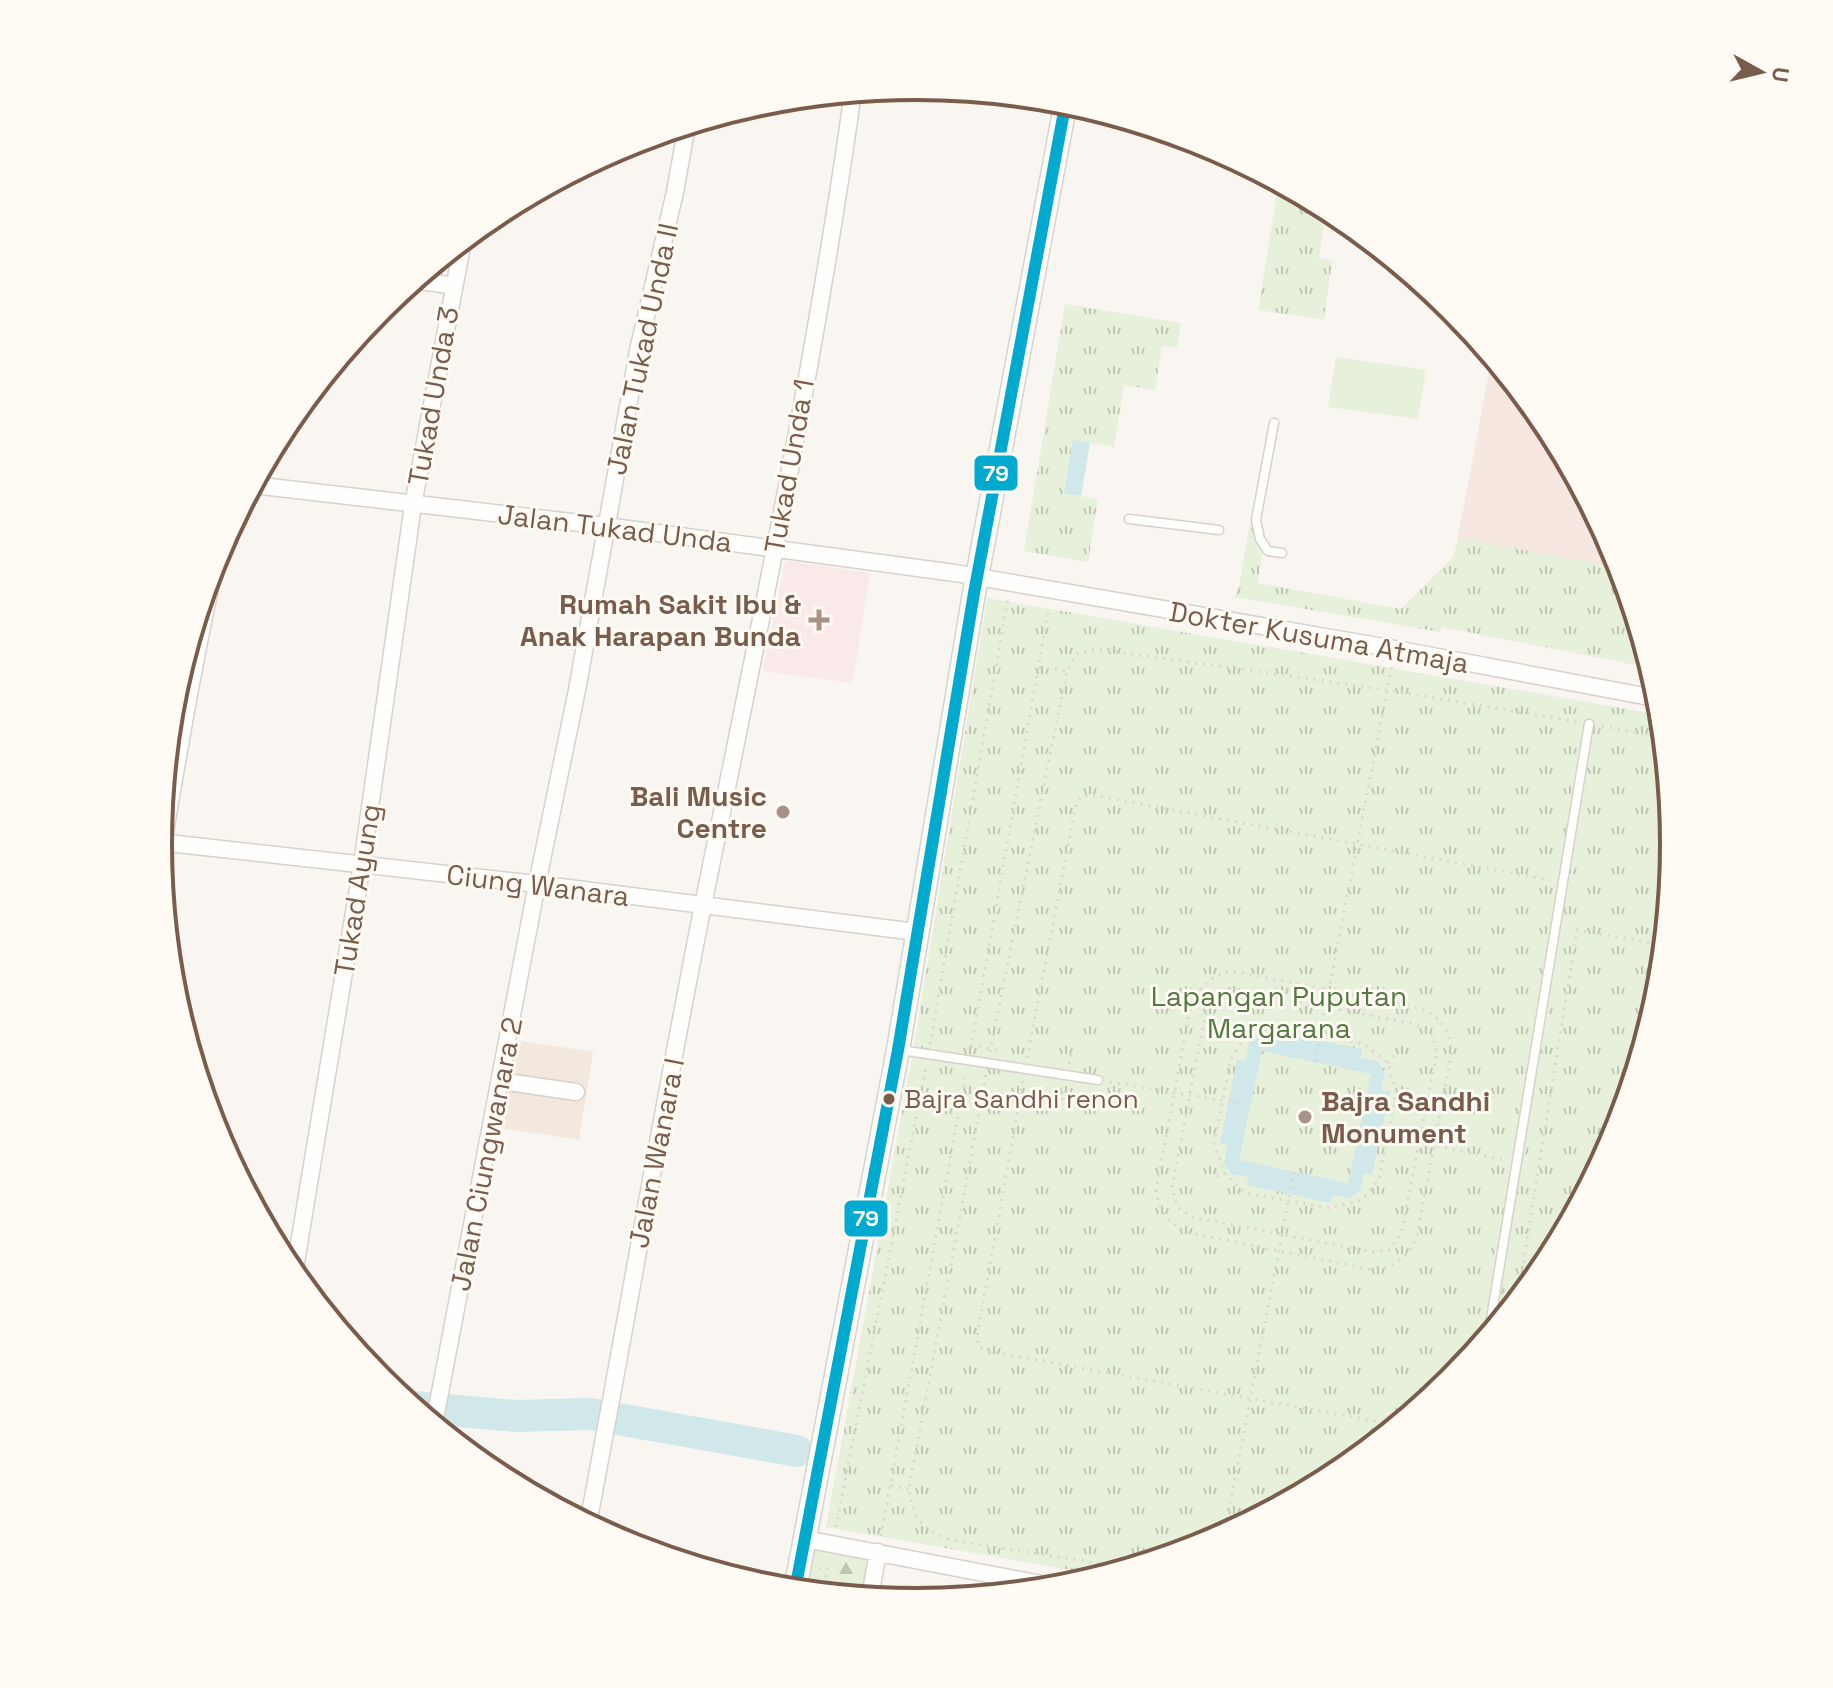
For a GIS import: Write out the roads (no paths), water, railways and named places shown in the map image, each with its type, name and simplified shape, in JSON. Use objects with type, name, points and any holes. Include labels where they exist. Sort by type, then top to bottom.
[{"type":"main road","points":[[797,1578],[898,1050],[977,578],[1064,114]]},
{"type":"street","name":"Tukad Unda 1","points":[[704,905],[745,712],[836,214],[851,103]]},
{"type":"street","name":"Jalan Tukad Unda II","points":[[537,884],[577,690],[639,346],[685,137]]},
{"type":"street","name":"Tukad Unda 3","points":[[413,505],[460,258]]},
{"type":"street","points":[[429,282],[454,286]]},
{"type":"street","name":"Jalan Tukad Unda","points":[[264,486],[606,526],[977,578]]},
{"type":"street","name":"Tukad Ayung","points":[[297,1256],[362,864],[413,505]]},
{"type":"street","name":"Dokter Kusuma Atmaja","points":[[977,578],[1395,649],[1645,696]]},
{"type":"street","points":[[183,722],[189,689]]},
{"type":"street","name":"Ciung Wanara","points":[[172,843],[537,884],[916,932]]},
{"type":"street","name":"Jalan Ciungwanara 2","points":[[436,1411],[537,884]]},
{"type":"street","name":"Jalan Wanara I","points":[[590,1512],[704,905]]},
{"type":"street","points":[[501,1081],[576,1092]]},
{"type":"street","points":[[805,1539],[1023,1580]]},
{"type":"street","points":[[872,1586],[878,1552]]},
{"type":"lane","points":[[1274,423],[1256,520],[1260,539],[1268,551],[1282,553]]},
{"type":"lane","points":[[1129,519],[1219,530]]},
{"type":"lane","points":[[1491,1316],[1589,724]]},
{"type":"lane","points":[[898,1050],[1098,1080]]},
{"type":"water","points":[[1073,440],[1090,443],[1081,496],[1064,493]]},
{"type":"water","points":[[1279,1032],[1362,1049],[1360,1058],[1378,1061],[1385,1073],[1381,1090],[1390,1092],[1372,1175],[1364,1173],[1360,1191],[1350,1198],[1332,1195],[1330,1203],[1247,1185],[1248,1177],[1231,1174],[1224,1163],[1228,1145],[1220,1143],[1237,1060],[1246,1061],[1249,1043],[1259,1037],[1277,1041]],"holes":[[[1262,1051],[1371,1074],[1348,1183],[1239,1160]]]},
{"type":"waterway","points":[[433,1409],[515,1416],[590,1414],[797,1451]]},
{"type":"place","name":"Rumah Sakit Ibu & Anak Harapan Bunda","points":[[819,620]]},
{"type":"place","name":"Bali Music Centre","points":[[783,812]]},
{"type":"place","name":"Bajra Sandhi renon","points":[[889,1099]]},
{"type":"place","name":"Bajra Sandhi Monument","points":[[1305,1117]]},
{"type":"park label","name":"Lapangan Puputan Margarana","points":[[1279,1012]]}]
